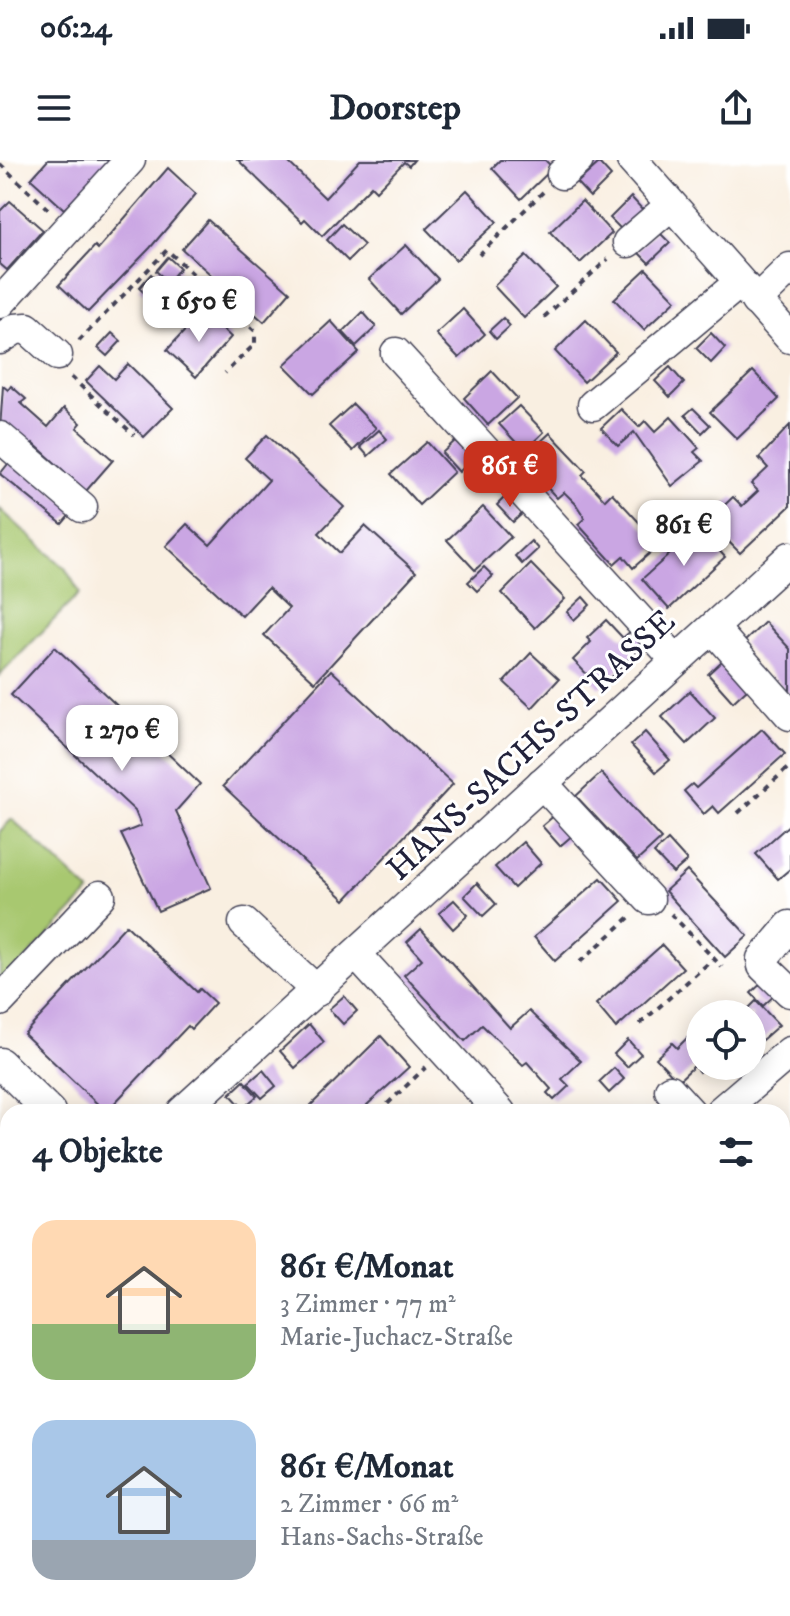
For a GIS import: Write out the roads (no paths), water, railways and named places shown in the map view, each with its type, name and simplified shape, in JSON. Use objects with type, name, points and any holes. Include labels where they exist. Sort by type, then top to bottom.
[{"type":"street","points":[[0,303],[130,160]]},
{"type":"street","points":[[647,166],[671,205],[790,338]]},
{"type":"street","points":[[628,242],[671,205]]},
{"type":"street","points":[[593,405],[747,292],[790,268]]},
{"type":"street","points":[[0,339],[15,329],[27,328],[57,355]]},
{"type":"street","points":[[396,353],[676,660]]},
{"type":"street","points":[[0,437],[82,507]]},
{"type":"street","name":"HANS-SACHS-STRASSE","points":[[191,1104],[790,557]]},
{"type":"street","points":[[713,628],[790,715]]},
{"type":"street","points":[[542,783],[649,899]]},
{"type":"street","points":[[0,1001],[100,896]]},
{"type":"street","points":[[244,923],[317,991]]},
{"type":"street","points":[[790,926],[766,950],[762,959],[763,966],[790,992]]},
{"type":"street","points":[[357,955],[493,1104]]},
{"type":"street","points":[[729,1104],[790,1052]]},
{"type":"street","points":[[0,1063],[42,1104]]}]
